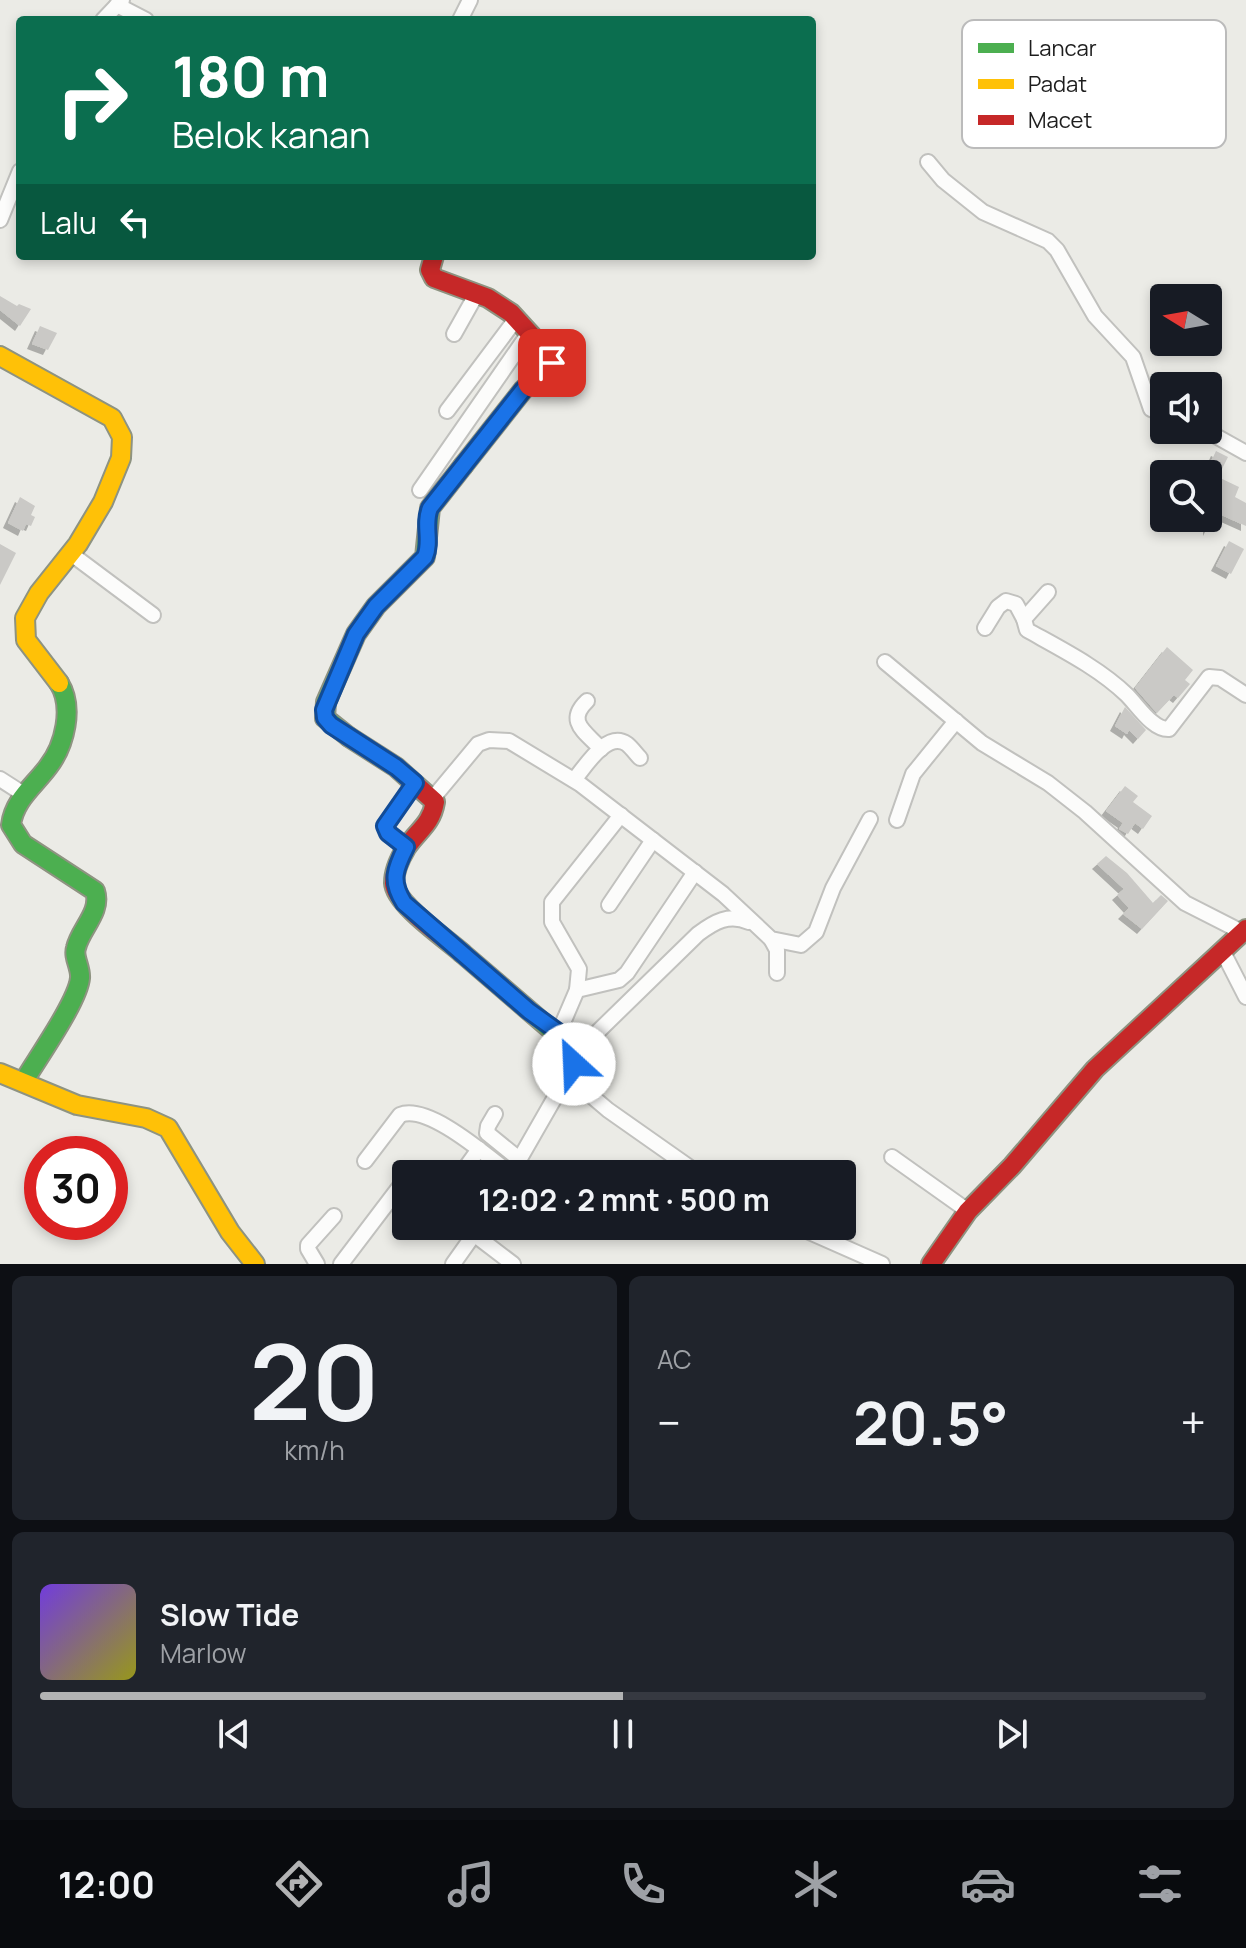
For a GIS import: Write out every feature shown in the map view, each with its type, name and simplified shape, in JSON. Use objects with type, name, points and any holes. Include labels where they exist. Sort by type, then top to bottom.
[{"type":"street","points":[[119,2],[140,16]]},
{"type":"street","points":[[928,162],[943,180],[983,212],[1048,241],[1057,250],[1095,316],[1133,357],[1150,406]]},
{"type":"street","points":[[0,220],[16,181]]},
{"type":"street","points":[[433,260],[430,270],[434,278],[477,293],[511,313],[552,358],[552,363],[523,390],[430,508],[426,518],[428,549],[425,557],[376,606],[356,634],[324,710],[325,718],[396,767],[433,798],[435,810],[432,818],[406,847],[394,877],[394,885],[404,903],[548,1027],[572,1042],[578,1051]]},
{"type":"street","points":[[454,334],[477,293]]},
{"type":"street","points":[[447,411],[516,319]]},
{"type":"street","points":[[420,490],[529,333]]},
{"type":"street","points":[[0,356],[112,418],[120,428],[123,443],[114,475],[93,521],[51,575],[25,618],[24,636],[29,647],[49,667],[65,693],[67,706],[55,759],[25,795],[10,820],[23,844],[95,891],[97,896],[92,916],[75,949],[80,979],[71,1002],[24,1081]]},
{"type":"street","points":[[1222,440],[1246,453]]},
{"type":"street","points":[[70,553],[153,615]]},
{"type":"street","points":[[1024,619],[1048,592]]},
{"type":"street","points":[[985,628],[998,607],[1006,601],[1016,604],[1027,630],[1124,692],[1164,730],[1169,729],[1209,677],[1220,678],[1246,695]]},
{"type":"street","points":[[885,662],[982,743],[1061,793],[1185,903],[1205,915],[1245,931],[1095,1069],[1012,1166],[968,1211],[931,1264]]},
{"type":"street","points":[[587,701],[579,708],[577,723],[601,749]]},
{"type":"street","points":[[897,820],[913,774],[956,721]]},
{"type":"street","points":[[433,798],[478,744],[489,740],[509,741],[574,780],[723,894],[771,939],[777,950],[777,973]]},
{"type":"street","points":[[574,780],[605,744],[619,741],[627,744],[640,758]]},
{"type":"street","points":[[0,779],[25,795]]},
{"type":"street","points":[[406,847],[388,833],[385,826],[415,783]]},
{"type":"street","points":[[559,1032],[577,990],[579,969],[552,922],[552,902],[621,815]]},
{"type":"street","points":[[771,939],[801,945],[816,932],[833,888],[870,819]]},
{"type":"street","points":[[609,905],[653,840]]},
{"type":"street","points":[[577,990],[619,980],[627,973],[695,872]]},
{"type":"street","points":[[365,1161],[400,1115],[414,1112],[456,1132],[511,1174],[568,1076],[578,1051],[706,928],[728,918],[743,919],[753,924]]},
{"type":"street","points":[[1223,952],[1246,997]]},
{"type":"street","points":[[0,1073],[78,1106],[131,1113],[157,1120],[168,1128],[217,1214],[255,1264]]},
{"type":"street","points":[[568,1076],[608,1110],[679,1160]]},
{"type":"street","points":[[495,1114],[487,1133],[519,1159]]},
{"type":"street","points":[[471,1160],[479,1149]]},
{"type":"street","points":[[892,1157],[968,1211]]},
{"type":"street","points":[[341,1264],[392,1197]]},
{"type":"street","points":[[317,1264],[308,1245],[334,1216]]},
{"type":"street","points":[[453,1264],[470,1240]]},
{"type":"street","points":[[488,1240],[513,1264]]},
{"type":"street","points":[[828,1240],[882,1264]]},
{"type":"building","points":[[0,296],[17,306],[31,309],[20,326],[0,310]]},
{"type":"building","points":[[40,326],[57,333],[48,350],[32,344]]},
{"type":"building","points":[[1216,451],[1228,457],[1222,469],[1222,460],[1212,460]]},
{"type":"building","points":[[1222,479],[1239,487],[1235,497],[1246,503],[1246,526],[1222,515]]},
{"type":"building","points":[[20,497],[35,506],[31,526],[26,524],[23,531],[8,523]]},
{"type":"building","points":[[1229,541],[1244,549],[1231,574],[1216,566]]},
{"type":"building","points":[[0,544],[16,553],[0,585]]},
{"type":"building","points":[[1167,647],[1193,670],[1185,680],[1190,684],[1178,698],[1174,695],[1157,713],[1135,688]]},
{"type":"building","points":[[1125,707],[1146,730],[1138,739],[1129,730],[1127,734],[1115,726]]},
{"type":"building","points":[[1125,786],[1138,796],[1133,802],[1152,816],[1143,829],[1135,823],[1128,834],[1119,829],[1123,823],[1106,811]]},
{"type":"building","points":[[1106,856],[1127,873],[1153,903],[1161,895],[1168,901],[1142,929],[1123,914],[1129,908],[1117,895],[1124,889],[1097,864]]},
{"type":"traffic: fast","points":[[349,737],[325,718],[326,702],[356,634],[376,606],[425,557],[430,508],[463,466]]},
{"type":"traffic: fast","points":[[24,1081],[78,988],[80,974],[76,948],[96,906],[95,891],[23,844],[11,825],[20,801],[48,767],[63,737],[67,714],[59,683]]},
{"type":"traffic: fast","points":[[462,953],[548,1027],[559,1032]]},
{"type":"traffic: slow","points":[[0,356],[112,418],[122,437],[121,458],[103,502],[78,544],[39,593],[25,618],[26,640],[59,683]]},
{"type":"traffic: slow","points":[[0,1073],[77,1105],[146,1118],[168,1128],[230,1232],[255,1264]]},
{"type":"traffic: jam","points":[[433,260],[430,270],[434,278],[488,298],[511,313],[552,358],[552,363],[523,390],[463,466]]},
{"type":"traffic: jam","points":[[349,737],[396,767],[435,802],[427,822],[402,856],[394,883],[411,910],[462,953]]},
{"type":"traffic: jam","points":[[931,1264],[968,1211],[1012,1166],[1095,1069],[1246,929]]},
{"type":"route","points":[[552,363],[523,390],[430,508],[426,518],[428,549],[425,557],[376,606],[356,634],[324,710],[325,718],[331,725],[415,783],[385,826],[388,833],[406,847],[394,877],[394,885],[404,903],[548,1027],[572,1042],[578,1051],[574,1064]]}]
